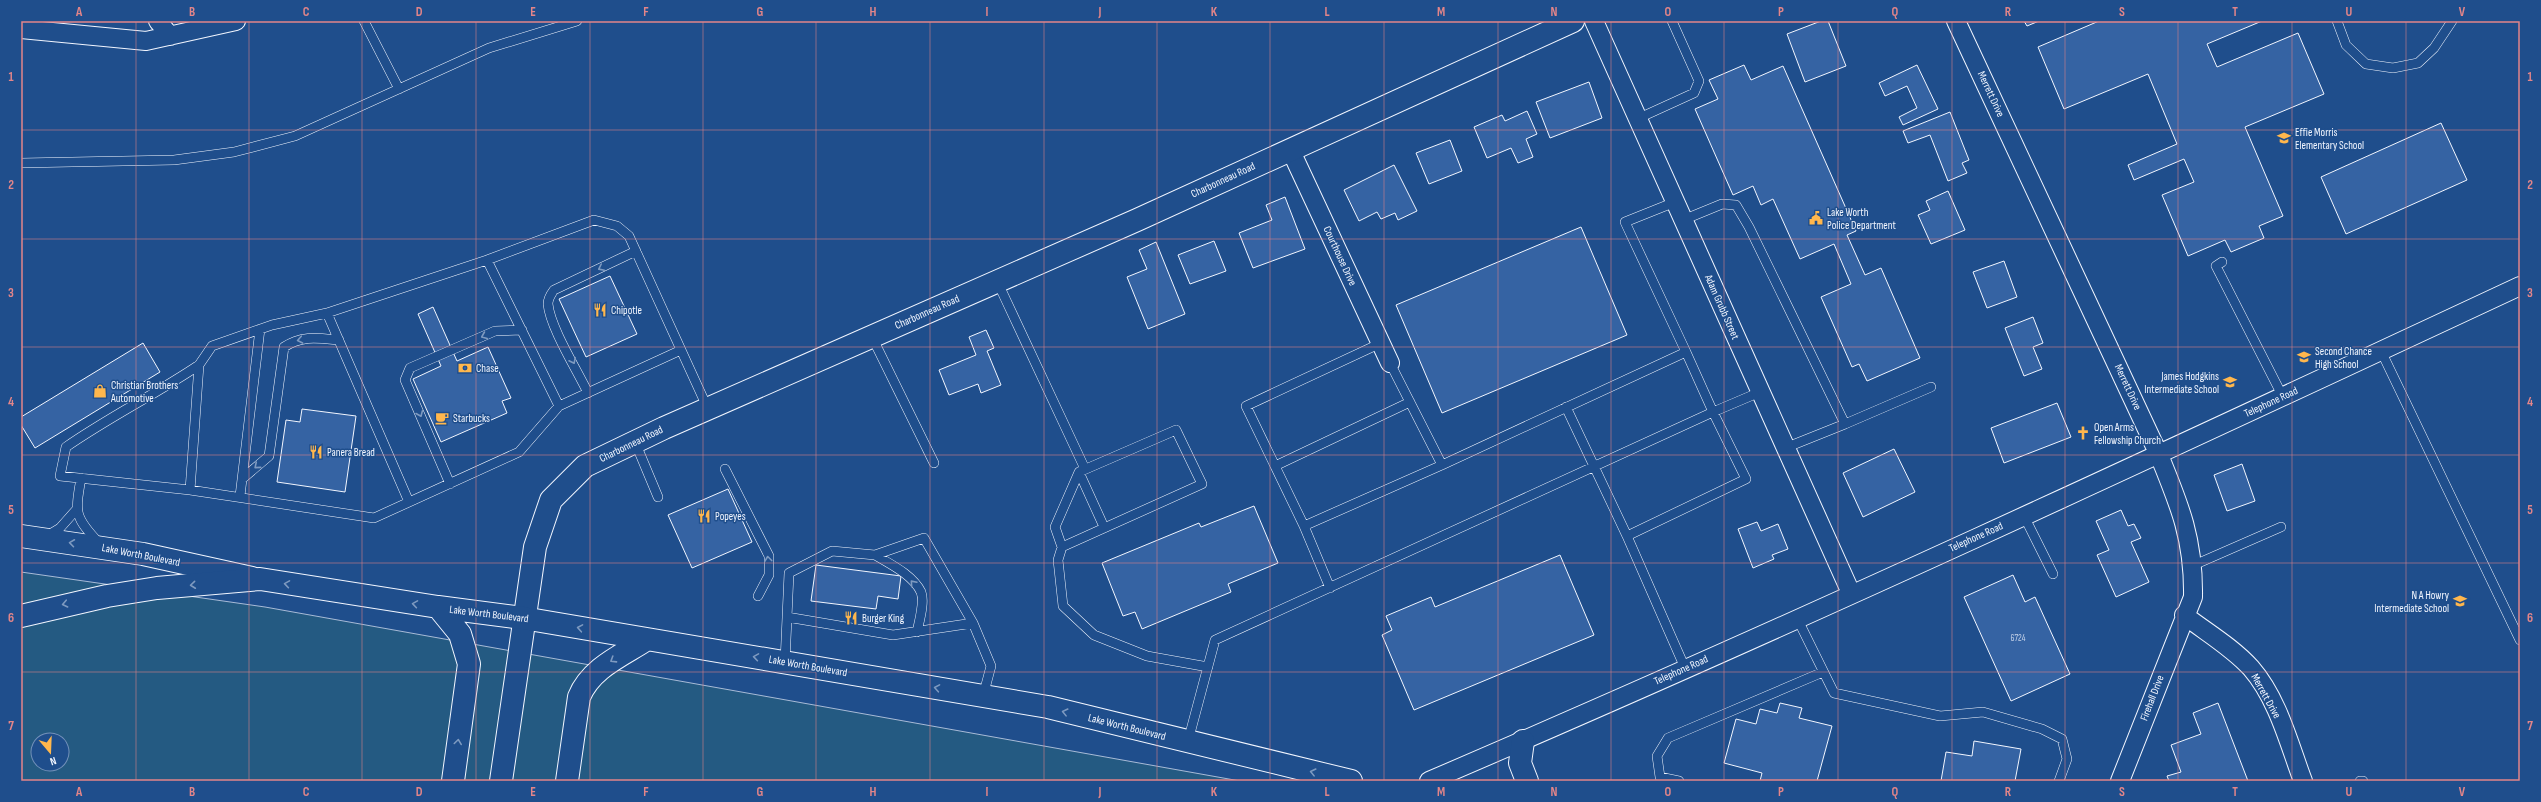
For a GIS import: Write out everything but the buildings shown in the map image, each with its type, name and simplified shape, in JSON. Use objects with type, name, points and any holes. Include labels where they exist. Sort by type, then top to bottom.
[{"type":"main road","name":"Charbonneau Road","points":[[501,781],[523,618],[535,547],[551,500],[585,466],[708,409],[997,281],[1573,21]]},
{"type":"main road","name":"Lake Worth Boulevard","points":[[31,538],[103,548],[260,579],[438,607],[523,618],[983,696],[1048,708],[1351,781]]},
{"type":"main road","name":"Lake Worth Boulevard","points":[[21,616],[62,605],[128,592],[260,579]]},
{"type":"main road","points":[[438,607],[460,634],[469,664],[453,781]]},
{"type":"main road","points":[[567,781],[580,697],[584,686],[598,670],[646,640]]},
{"type":"main road","points":[[1523,741],[1520,763],[1527,781]]},
{"type":"street","points":[[158,21],[170,36]]},
{"type":"street","points":[[21,29],[65,27],[146,41],[236,21]]},
{"type":"street","name":"Adam Grubb Street","points":[[1594,21],[1851,593]]},
{"type":"street","name":"Merrett Drive","points":[[1956,21],[2159,455],[2180,506],[2194,565],[2193,597],[2184,615],[2239,656],[2262,683],[2275,709],[2303,781]]},
{"type":"street","name":"Courthouse Drive","points":[[1290,149],[1390,363]]},
{"type":"street","name":"Telephone Road","points":[[1429,781],[1523,741],[2159,455],[2520,286]]},
{"type":"street","name":"Firehall Drive","points":[[2124,778],[2184,615]]},
{"type":"lane","points":[[364,21],[399,89]]},
{"type":"lane","points":[[21,163],[174,160],[234,152],[295,136],[489,48],[577,21]]},
{"type":"lane","points":[[1637,118],[1694,93],[1699,81],[1672,21]]},
{"type":"lane","points":[[2337,21],[2346,45],[2366,64],[2393,68],[2418,63],[2434,48],[2449,23]]},
{"type":"lane","points":[[1627,536],[1746,479],[1713,412],[1625,222],[1675,202]]},
{"type":"lane","points":[[1683,220],[1722,204],[1736,205],[1749,227],[1845,424]]},
{"type":"lane","points":[[681,350],[559,406],[519,452],[374,518],[240,496],[60,476],[66,447],[99,424],[162,390],[199,365],[212,346],[260,329],[327,313],[487,260],[594,220],[617,226],[629,236],[708,409]]},
{"type":"lane","points":[[588,393],[552,320],[548,303],[550,296],[554,290],[636,251]]},
{"type":"lane","points":[[487,260],[559,406]]},
{"type":"lane","points":[[2222,262],[2216,266],[2282,397]]},
{"type":"lane","points":[[997,281],[1082,471],[1104,527]]},
{"type":"lane","points":[[327,313],[409,502]]},
{"type":"lane","points":[[240,496],[260,329]]},
{"type":"lane","points":[[450,484],[405,380],[410,368],[495,331],[522,330]]},
{"type":"lane","points":[[242,479],[269,456],[284,347],[295,339],[315,337],[339,340]]},
{"type":"lane","points":[[872,337],[934,463]]},
{"type":"lane","points":[[1330,588],[1304,526],[1246,406],[1381,343]]},
{"type":"lane","points":[[2381,351],[2520,640]]},
{"type":"lane","points":[[1304,526],[1442,465],[1686,352]]},
{"type":"lane","points":[[1390,363],[1442,465]]},
{"type":"lane","points":[[190,490],[199,365]]},
{"type":"lane","points":[[1785,448],[1931,387]]},
{"type":"lane","points":[[1188,741],[1215,640],[1713,412],[1760,392]]},
{"type":"lane","points":[[1274,466],[1410,402]]},
{"type":"lane","points":[[1566,407],[1627,536],[1685,668]]},
{"type":"lane","points":[[1062,547],[1202,484],[1176,430],[1082,471],[1055,527],[1062,547],[1058,560],[1063,606],[1094,636],[1147,656],[1208,667]]},
{"type":"lane","points":[[635,442],[658,498]]},
{"type":"lane","points":[[725,469],[769,556],[768,575],[758,596]]},
{"type":"lane","points":[[31,538],[60,528],[76,510],[81,478]]},
{"type":"lane","points":[[76,510],[84,527],[103,548]]},
{"type":"lane","points":[[2024,516],[2053,574]]},
{"type":"lane","points":[[2194,565],[2281,527]]},
{"type":"lane","points":[[785,662],[789,573],[832,551],[875,555],[924,538],[973,623],[991,666],[983,696]]},
{"type":"lane","points":[[875,555],[910,579],[921,593],[921,612],[917,632]]},
{"type":"lane","points":[[787,617],[893,635],[973,623]]},
{"type":"lane","points":[[1798,618],[1834,693],[1940,716],[1983,712],[2042,729],[2062,739],[2067,759],[2059,781]]},
{"type":"lane","points":[[1679,781],[1660,777],[1657,756],[1668,738],[1823,672]]},
{"type":"shaded area","points":[[21,572],[265,607],[1240,781],[21,781]]},
{"type":"place","name":"Effie Morris Elementary School","points":[[2284,138]]},
{"type":"place","name":"Lake Worth Police Department","points":[[1816,218]]},
{"type":"place","name":"Chipotle","points":[[600,310]]},
{"type":"place","name":"Second Chance High School","points":[[2304,357]]},
{"type":"place","name":"Chase","points":[[465,368]]},
{"type":"place","name":"James Hodgkins Intermediate School","points":[[2230,382]]},
{"type":"place","name":"Christian Brothers Automotive","points":[[100,391]]},
{"type":"place","name":"Starbucks","points":[[442,418]]},
{"type":"place","name":"Open Arms Fellowship Church","points":[[2083,433]]},
{"type":"place","name":"Panera Bread","points":[[316,452]]},
{"type":"place","name":"Popeyes","points":[[704,516]]},
{"type":"place","name":"N A Howry Intermediate School","points":[[2460,601]]},
{"type":"place","name":"Burger King","points":[[851,618]]}]
